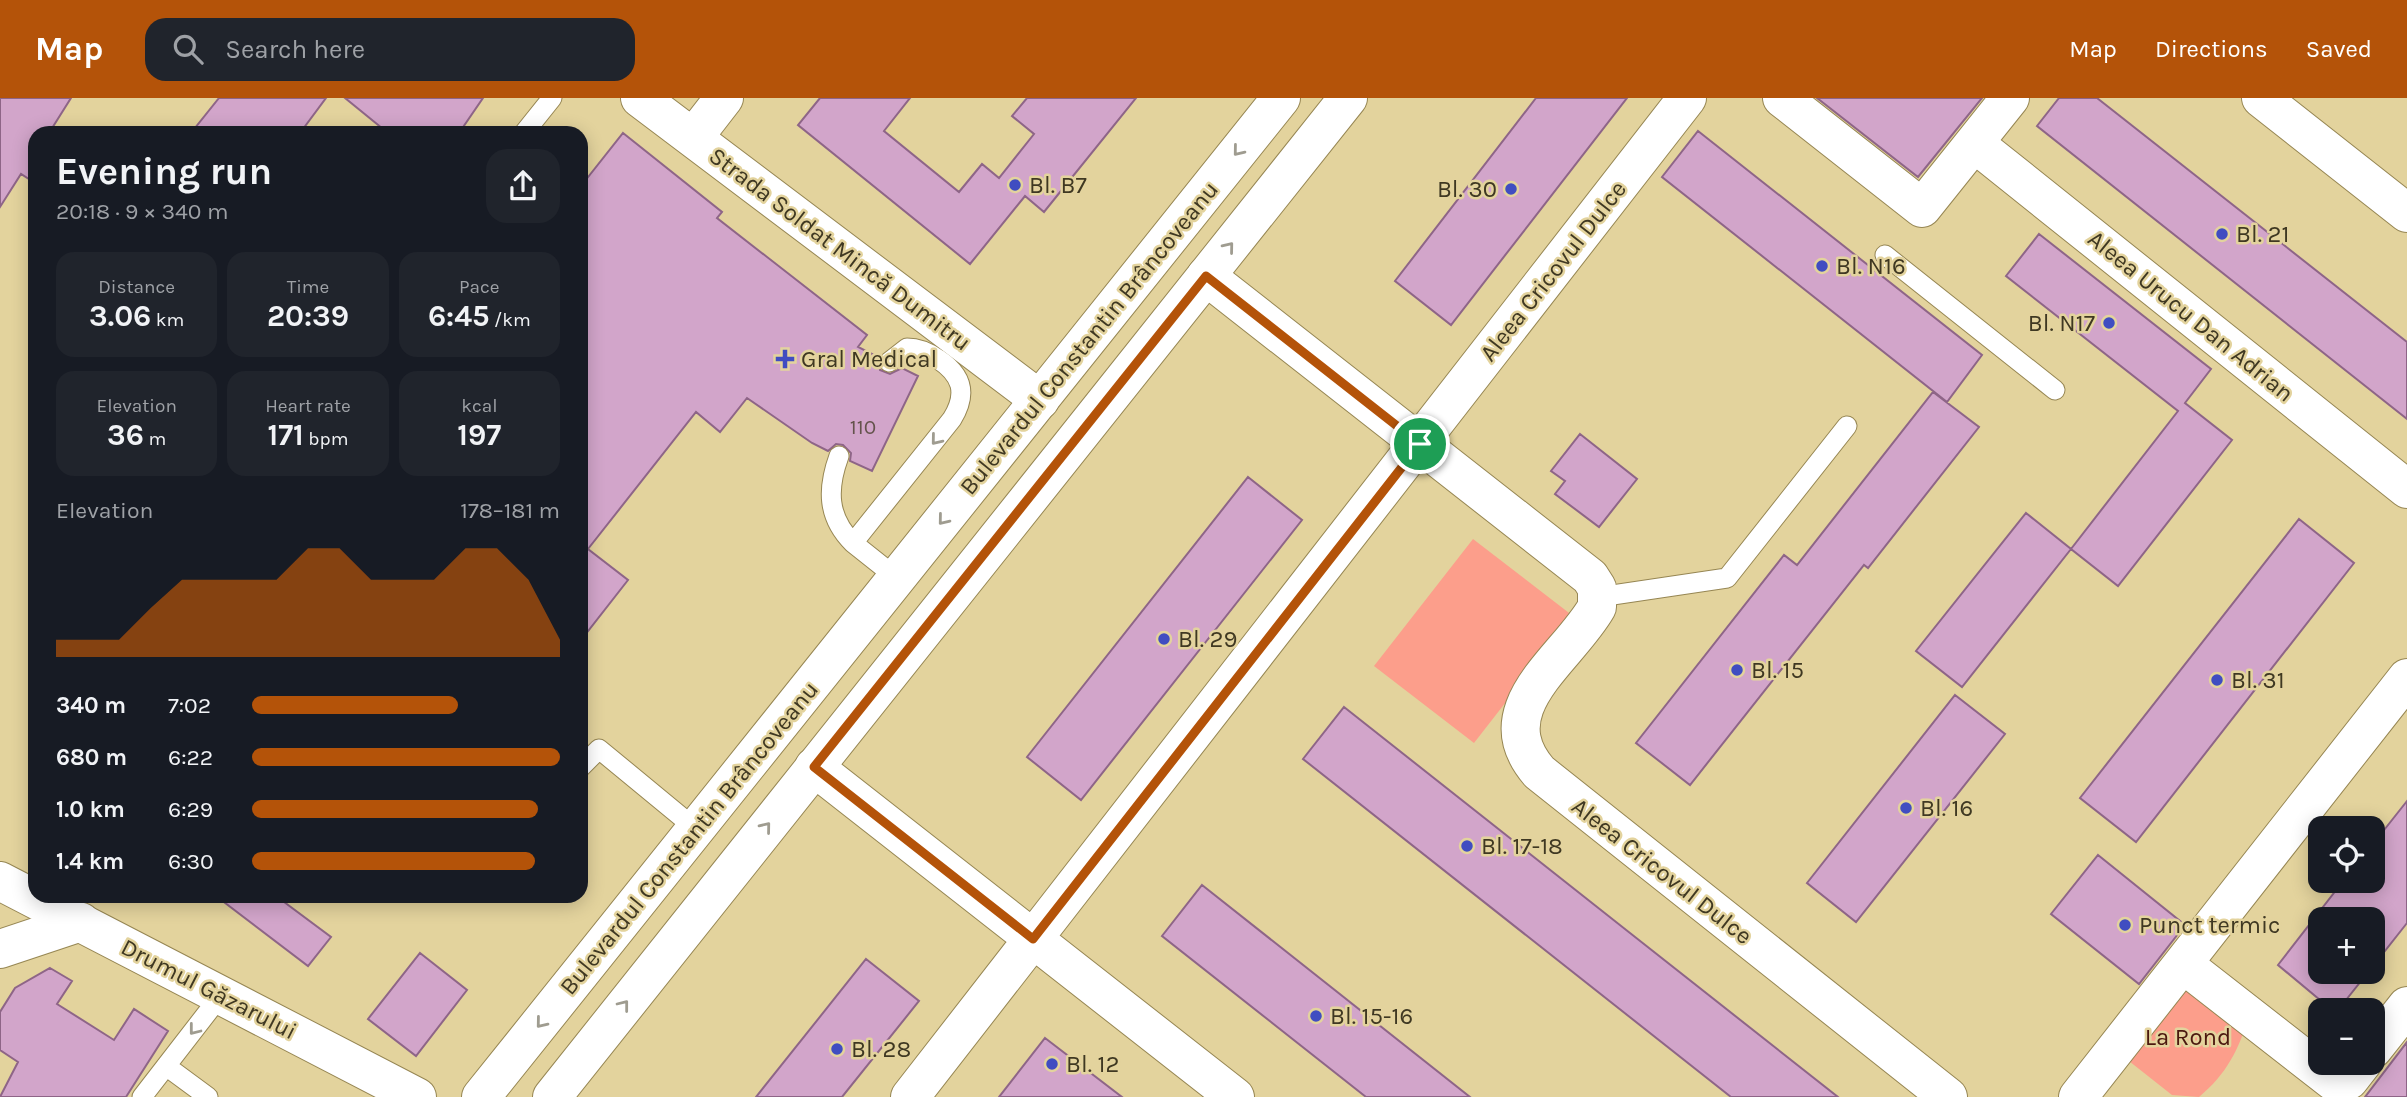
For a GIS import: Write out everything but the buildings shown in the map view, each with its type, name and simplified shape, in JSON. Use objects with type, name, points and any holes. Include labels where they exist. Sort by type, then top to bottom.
[{"type":"street","name":"Strada Soldat Mincă Dumitru","points":[[640,98],[1040,400]]},
{"type":"street","points":[[693,138],[723,98]]},
{"type":"street","name":"Bulevardul Constantin Brâncoveanu","points":[[481,1097],[1281,98]]},
{"type":"street","points":[[552,1097],[1348,98]]},
{"type":"street","name":"Aleea Cricovul Dulce","points":[[910,1097],[1420,444],[1686,98]]},
{"type":"street","points":[[1782,98],[1922,208],[2010,98]]},
{"type":"street","points":[[2261,98],[2407,213]]},
{"type":"street","name":"Aleea Urucu Dan Adrian","points":[[1974,143],[2407,489]]},
{"type":"street","points":[[1206,276],[1590,577],[1599,597]]},
{"type":"street","points":[[897,578],[939,610]]},
{"type":"street","name":"Aleea Cricovul Dulce","points":[[1599,597],[1591,618],[1523,706],[1520,737],[1527,758],[1539,772],[1586,811],[1948,1097]]},
{"type":"street","points":[[2078,1097],[2407,678]]},
{"type":"street","points":[[814,767],[1235,1097]]},
{"type":"street","name":"Drumul Găzarului","points":[[0,881],[28,895]]},
{"type":"street","name":"Drumul Găzarului","points":[[43,903],[418,1097]]},
{"type":"street","points":[[0,949],[81,922]]},
{"type":"street","points":[[2183,964],[2308,1062]]},
{"type":"street","points":[[2385,1034],[2407,1006]]},
{"type":"street","points":[[2325,1075],[2341,1084],[2353,1075]]},
{"type":"lane","points":[[530,126],[552,98]]},
{"type":"lane","points":[[1885,255],[2054,390]]},
{"type":"lane","points":[[853,543],[952,419],[962,399],[961,380],[955,371],[929,353],[907,348],[890,362]]},
{"type":"lane","points":[[1599,597],[1727,578],[1847,426]]},
{"type":"lane","points":[[839,456],[832,480],[830,505],[839,527],[853,543],[897,578]]},
{"type":"lane","points":[[588,759],[599,749],[696,829]]},
{"type":"lane","points":[[142,1097],[221,995]]},
{"type":"lane","points":[[166,1066],[208,1097]]},
{"type":"green space","points":[[1473,539],[1573,616],[1474,743],[1374,666]]},
{"type":"green space","name":"La Rond","points":[[2183,964],[2249,1015],[2231,1060],[2217,1080],[2199,1097],[2172,1095],[2115,1050]]},
{"type":"place","name":"Bl. B7","points":[[1015,185]]},
{"type":"place","name":"Bl. 30","points":[[1511,189]]},
{"type":"place","name":"Bl. 21","points":[[2222,234]]},
{"type":"place","name":"Bl. N16","points":[[1822,266]]},
{"type":"place","name":"Bl. N17","points":[[2109,323]]},
{"type":"place","name":"Gral Medical","points":[[785,359]]},
{"type":"place","name":"Bl. 29","points":[[1164,639]]},
{"type":"place","name":"Bl. 15","points":[[1737,670]]},
{"type":"place","name":"Bl. 31","points":[[2217,680]]},
{"type":"place","name":"Bl. 16","points":[[1906,808]]},
{"type":"place","name":"Bl. 17-18","points":[[1467,846]]},
{"type":"place","name":"Punct termic","points":[[2125,925]]},
{"type":"place","name":"Bl. 15-16","points":[[1316,1016]]},
{"type":"place","name":"Bl. 28","points":[[837,1049]]},
{"type":"place","name":"Bl. 12","points":[[1052,1064]]},
{"type":"route","points":[[1206,276],[1420,444],[1033,939],[814,767],[1206,276]]}]
